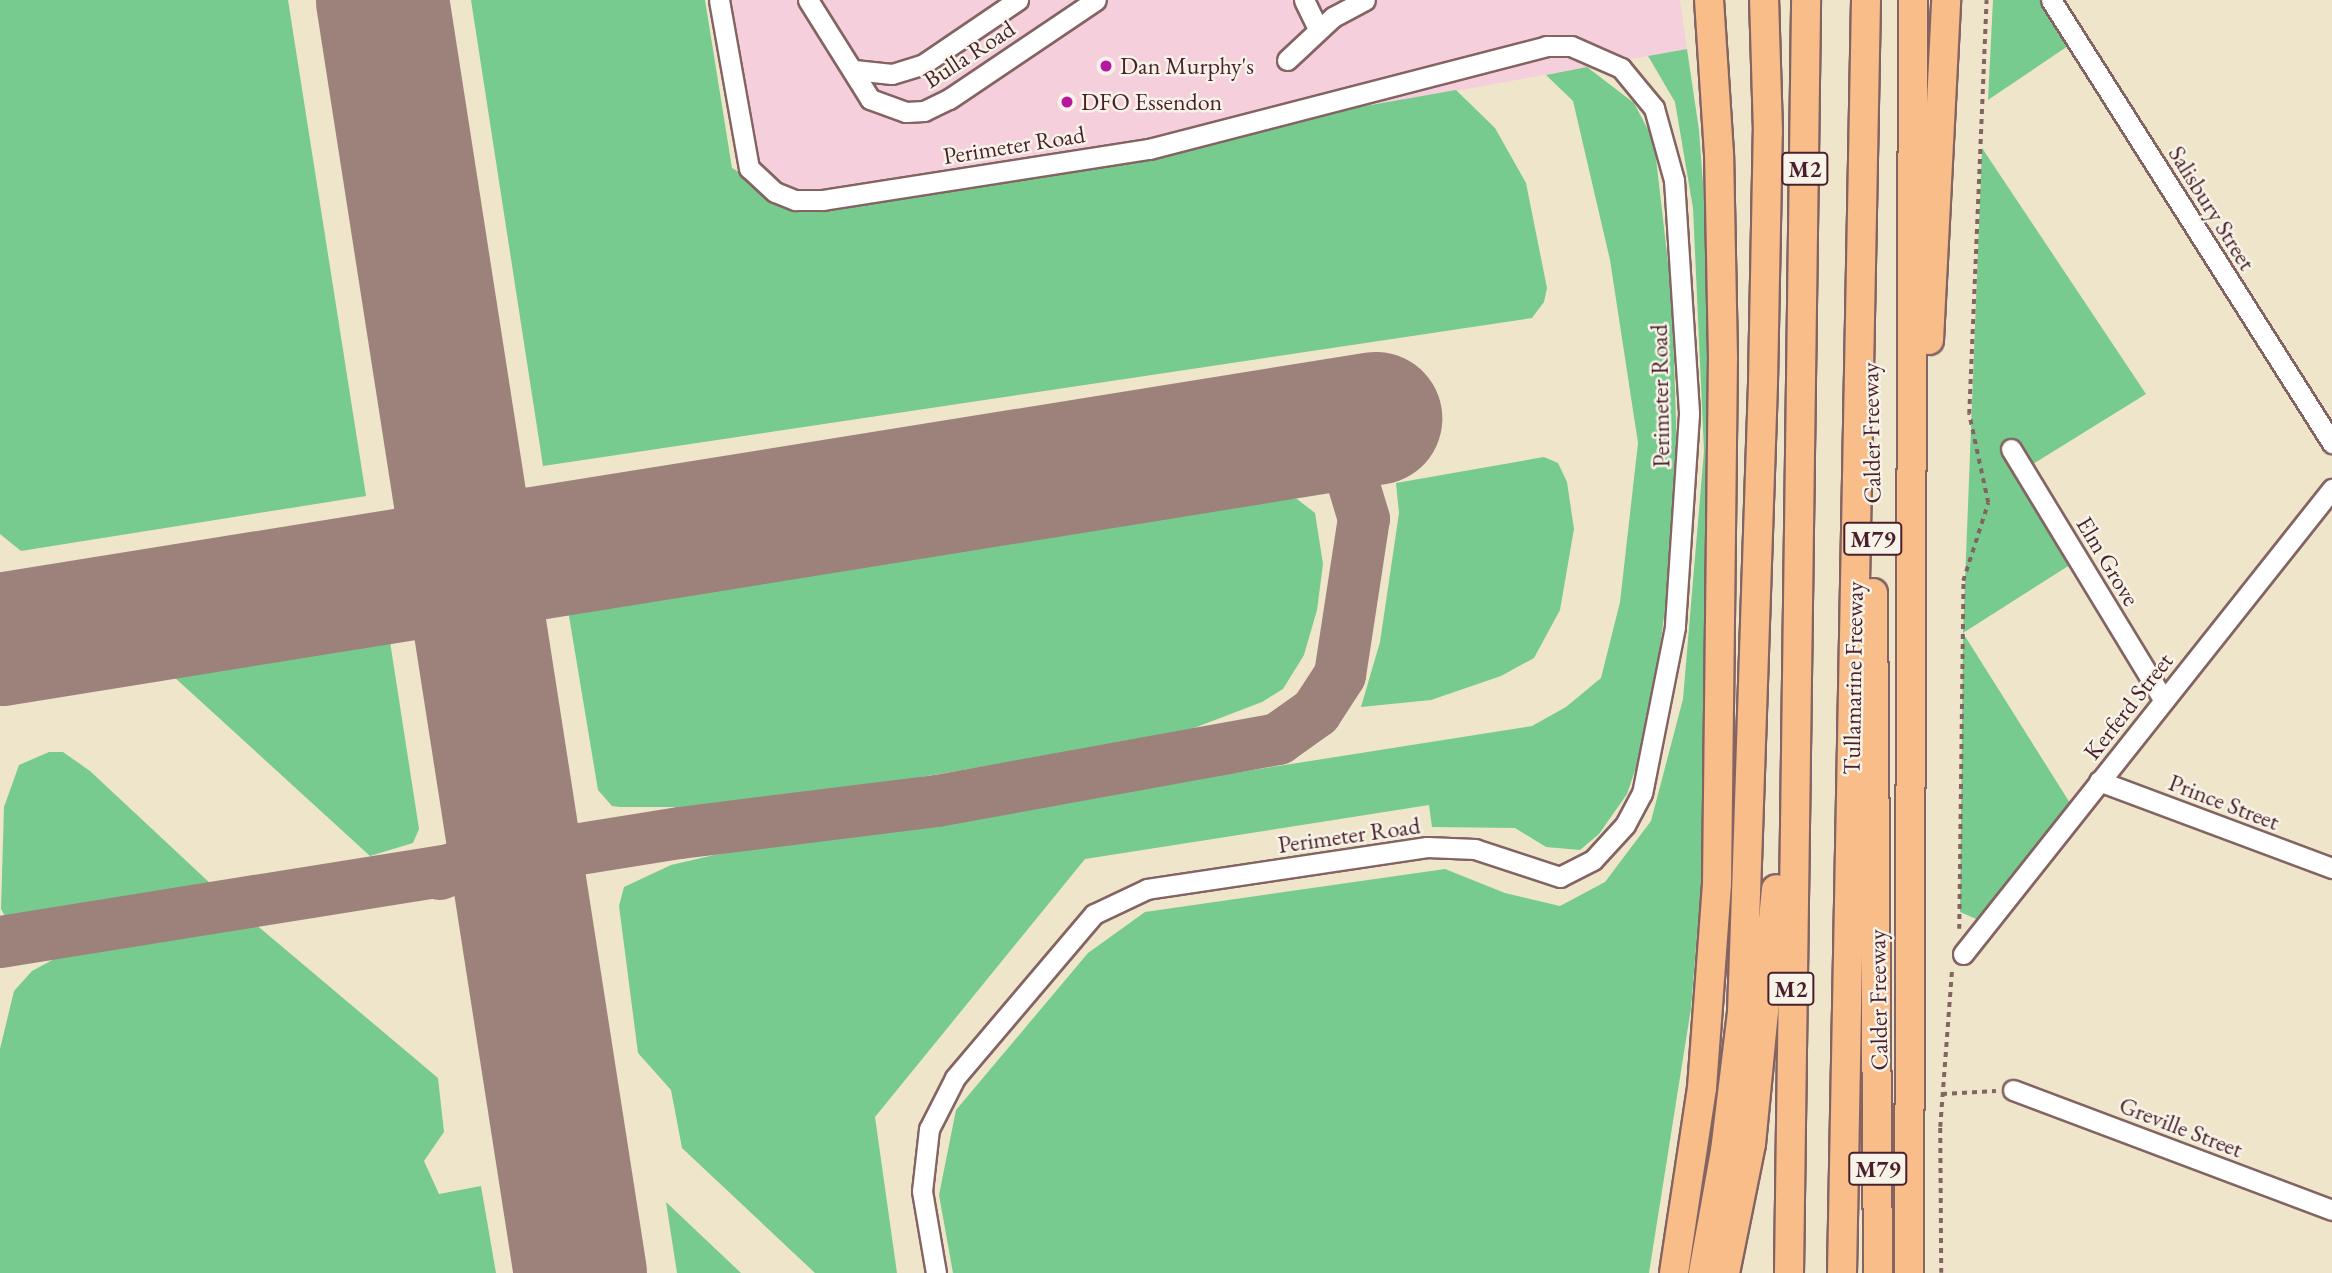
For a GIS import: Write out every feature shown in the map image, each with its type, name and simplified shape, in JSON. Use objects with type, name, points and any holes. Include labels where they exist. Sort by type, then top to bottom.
[{"type":"highway","points":[[1674,1273],[1709,1012],[1720,727],[1723,358],[1719,154],[1709,0]]},
{"type":"highway","points":[[1703,1273],[1725,1151],[1742,1013],[1763,396],[1764,0]]},
{"type":"highway","name":"M2","points":[[1789,1273],[1794,705],[1806,0]]},
{"type":"highway","points":[[1909,1273],[1913,0]]},
{"type":"highway","points":[[1910,751],[1946,0]]},
{"type":"highway","name":"Tullamarine Freeway","points":[[1842,1273],[1866,7]]},
{"type":"highway","name":"Calder Freeway","points":[[1866,7],[1878,1273]]},
{"type":"highway","points":[[1720,727],[1751,317],[1766,38]]},
{"type":"highway","points":[[1725,1273],[1751,1144],[1794,705]]},
{"type":"street","name":"Perimeter Road","points":[[719,0],[748,168],[775,192],[795,200],[822,200],[1149,149],[1546,46],[1571,46],[1621,68],[1654,108],[1674,180],[1689,414],[1682,539],[1675,627],[1654,742],[1642,793],[1625,825],[1593,860],[1560,877],[1475,849],[1427,847],[1147,889],[1094,914],[955,1078],[929,1129],[922,1191],[936,1273]]},
{"type":"street","points":[[808,0],[854,70]]},
{"type":"street","name":"Bulla Road","points":[[854,70],[892,74],[922,65],[1018,0]]},
{"type":"street","name":"Bulla Road","points":[[854,70],[870,99],[881,107],[924,111],[949,99],[1096,0]]},
{"type":"street","points":[[1287,60],[1308,11],[1346,8],[1365,0]]},
{"type":"street","name":"Salisbury Street","points":[[2051,0],[2332,443]]},
{"type":"street","name":"Elm Grove","points":[[2011,449],[2163,699]]},
{"type":"street","name":"Kerferd Street","points":[[1963,954],[2163,699],[2323,517],[2332,489]]},
{"type":"street","name":"Prince Street","points":[[2099,781],[2332,868]]},
{"type":"street","name":"Greville Street","points":[[2013,1090],[2332,1210]]},
{"type":"path","points":[[1941,1273],[1942,1094],[1950,970],[1963,954],[1956,913],[1963,581],[1988,503],[1969,414],[1986,0]]},
{"type":"path","points":[[1942,1094],[2013,1090]]},
{"type":"shaded area","name":"DFO Essendon","points":[[726,0],[1680,0],[1687,49],[1328,114],[802,194],[753,162]]},
{"type":"green space","points":[[0,0],[288,0],[366,496],[21,551],[0,534]]},
{"type":"green space","points":[[471,0],[705,0],[732,168],[798,206],[1456,90],[1495,128],[1526,183],[1547,288],[1544,302],[1532,318],[543,466]]},
{"type":"green space","points":[[1993,0],[2040,0],[2068,46],[1988,100]]},
{"type":"green space","points":[[1687,49],[1699,130],[1712,305],[1708,798],[1691,1008],[1649,1273],[953,1273],[939,1195],[956,1110],[1088,953],[1145,912],[1445,869],[1505,893],[1560,906],[1605,882],[1651,821],[1683,699],[1704,451],[1693,208],[1675,102],[1648,56]]},
{"type":"green space","points":[[1587,67],[1634,103],[1654,141],[1672,297],[1677,452],[1668,587],[1649,729],[1627,794],[1599,834],[1580,850],[1546,847],[1515,828],[1432,827],[1429,805],[1085,859],[875,1117],[897,1273],[815,1273],[682,1148],[671,1090],[638,1053],[619,906],[624,887],[671,865],[714,855],[1532,726],[1566,707],[1601,678],[1620,602],[1638,443],[1610,260],[1573,101],[1546,75]]},
{"type":"green space","points":[[1982,148],[2146,394],[2033,464],[2073,563],[1963,633]]},
{"type":"green space","points":[[1544,457],[1558,463],[1567,482],[1574,529],[1560,610],[1534,658],[1501,676],[1431,700],[1361,707],[1380,642],[1399,513],[1396,483]]},
{"type":"green space","points":[[1286,497],[1297,499],[1315,513],[1323,564],[1317,610],[1304,655],[1283,689],[1262,702],[1181,733],[898,781],[694,807],[612,806],[598,790],[567,604]]},
{"type":"green space","points":[[1963,633],[2070,803],[1981,921],[1960,912]]},
{"type":"green space","points":[[389,635],[419,829],[413,843],[370,856],[162,666]]},
{"type":"green space","points":[[49,752],[63,752],[90,771],[211,884],[6,918],[1,909],[4,807],[19,765]]},
{"type":"green space","points":[[254,923],[438,1078],[444,1132],[424,1161],[439,1194],[481,1186],[496,1273],[0,1273],[0,1049],[14,991],[32,971],[56,958],[124,942]]},
{"type":"green space","points":[[666,1202],[741,1273],[677,1273]]},
{"type":"taxiway","points":[[0,942],[680,833],[937,801],[1278,739],[1316,712],[1340,675],[1364,519],[1349,469],[1315,441],[1297,436],[1223,442]]},
{"type":"taxiway","points":[[440,874],[462,865],[485,843],[501,814],[505,789]]},
{"type":"runway","points":[[382,0],[580,1273]]},
{"type":"runway","points":[[0,639],[1375,418]]},
{"type":"place","name":"Dan Murphy's","points":[[1106,66]]},
{"type":"place","name":"DFO Essendon","points":[[1067,102]]}]
